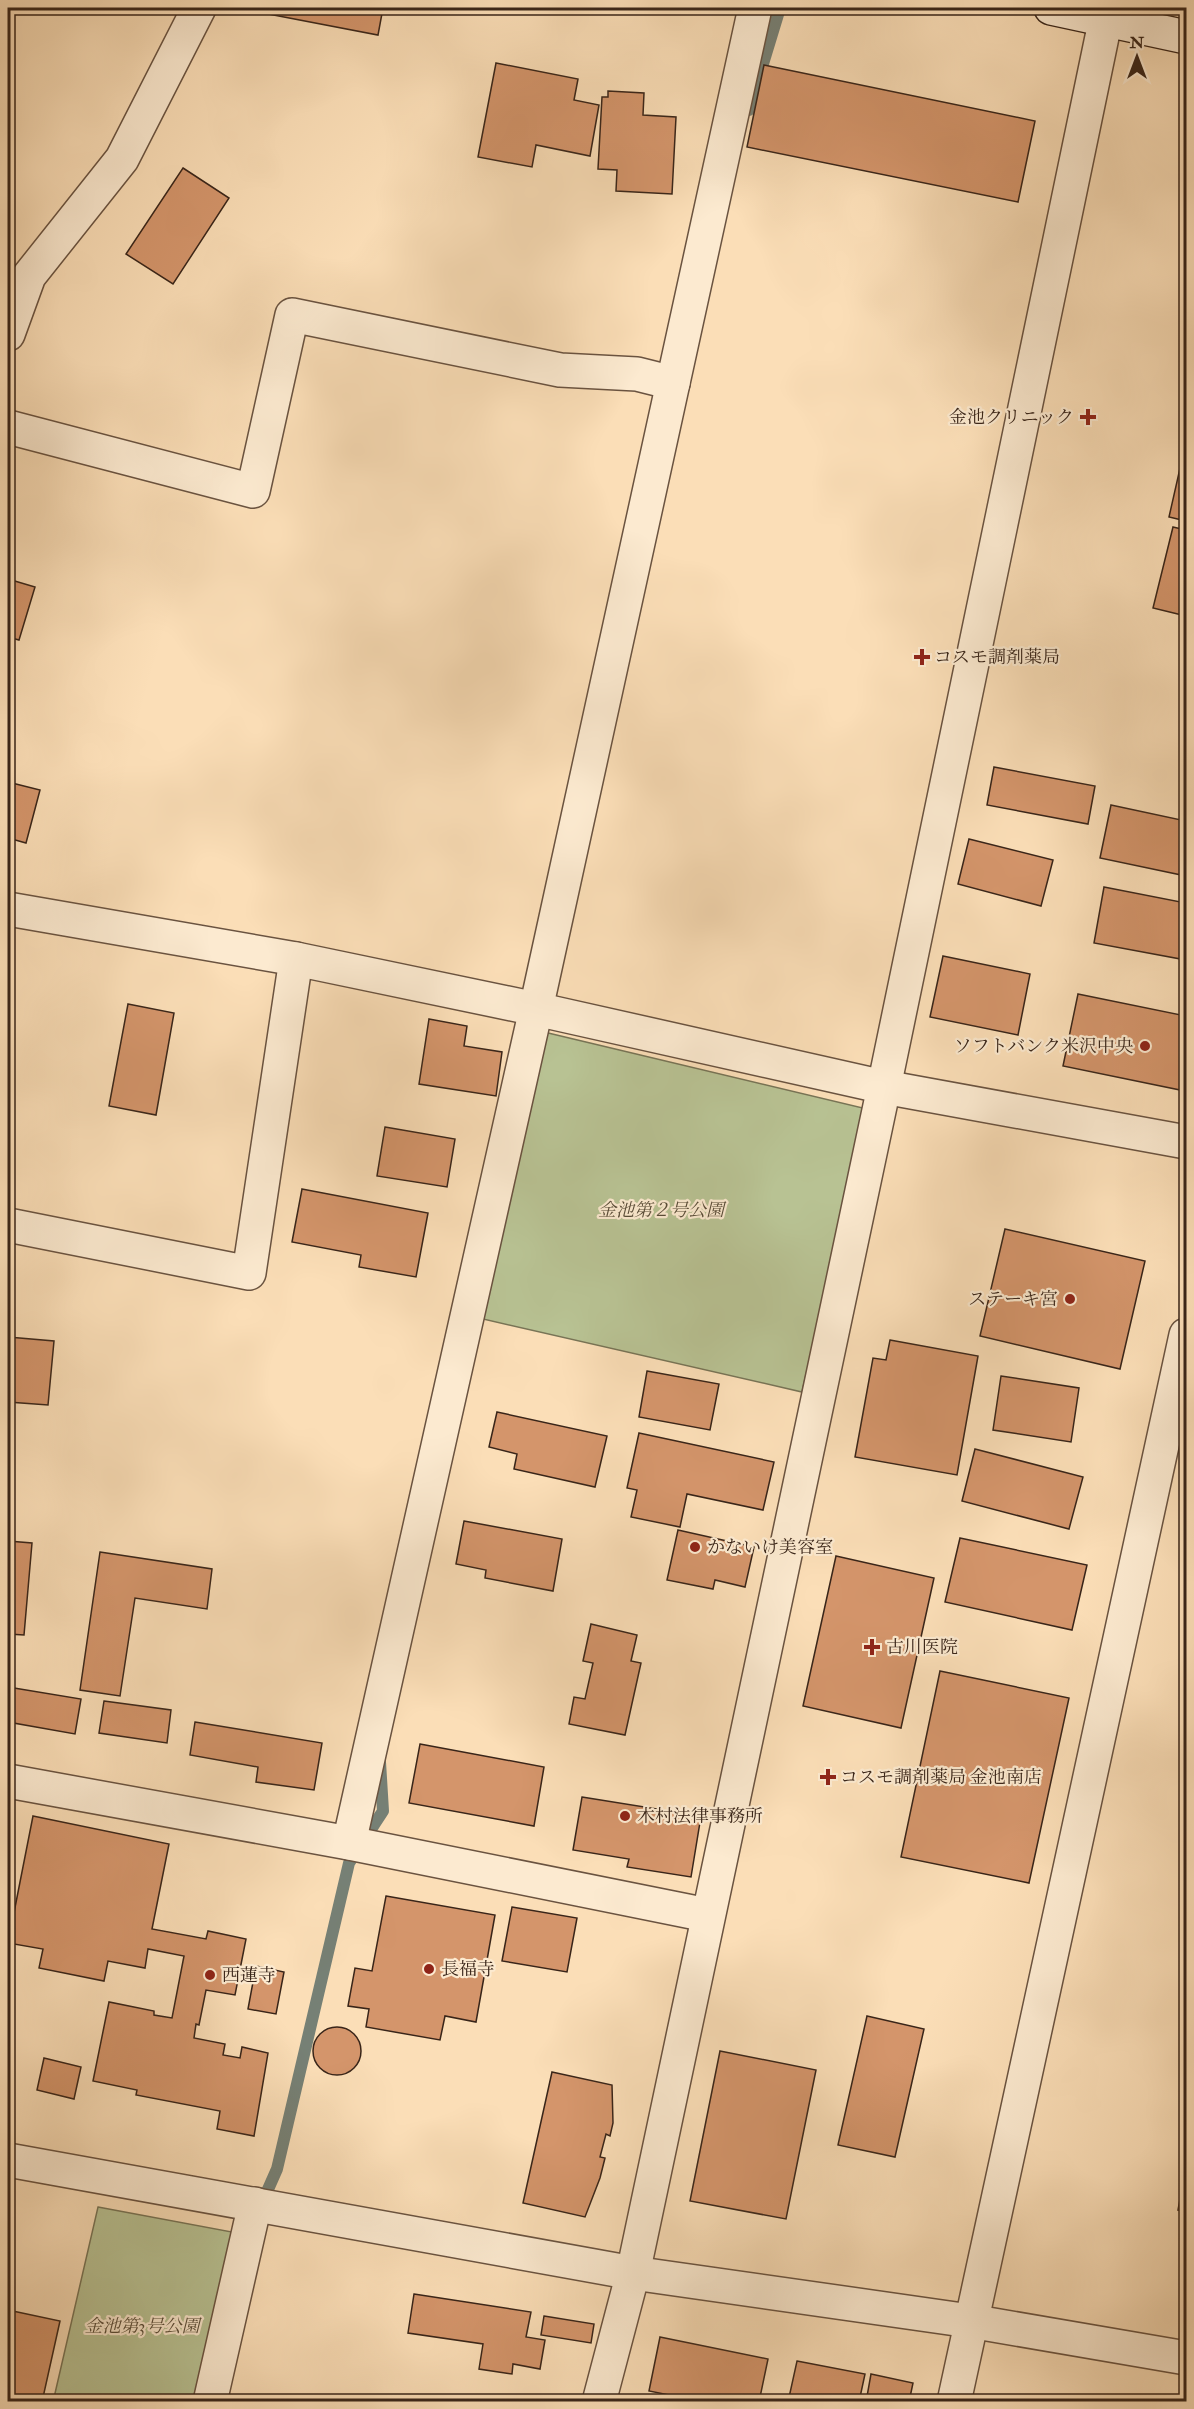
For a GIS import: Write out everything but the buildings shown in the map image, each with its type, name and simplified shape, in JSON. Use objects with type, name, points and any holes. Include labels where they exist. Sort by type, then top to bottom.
[{"type":"street","points":[[8,334],[18,272],[122,159],[199,8]]},
{"type":"street","points":[[349,1843],[536,1009],[755,8]]},
{"type":"street","points":[[1051,8],[1107,13],[1186,37]]},
{"type":"street","points":[[599,2402],[633,2273],[884,1087],[1107,13]]},
{"type":"street","points":[[8,427],[252,491],[292,315],[560,370],[638,374],[673,383]]},
{"type":"street","points":[[8,909],[296,959],[536,1009],[884,1087],[1186,1142]]},
{"type":"street","points":[[8,1225],[249,1273],[296,959]]},
{"type":"street","points":[[954,2402],[1186,1335]]},
{"type":"street","points":[[8,1781],[349,1843],[707,1915]]},
{"type":"street","points":[[8,2160],[633,2273],[970,2321],[1186,2358]]},
{"type":"street","points":[[210,2402],[255,2204]]},
{"type":"green space","name":"金池第２号公園","points":[[544,1032],[867,1109],[802,1392],[483,1319]]},
{"type":"green space","name":"金池第3号公園","points":[[98,2207],[232,2232],[198,2401],[53,2402]]},
{"type":"waterway","points":[[749,110],[780,8]]},
{"type":"waterway","points":[[262,2203],[277,2169],[349,1863],[383,1811],[380,1762]]},
{"type":"place","name":"金池クリニック","points":[[1088,417]]},
{"type":"place","name":"コスモ調剤薬局","points":[[922,657]]},
{"type":"place","name":"ソフトバンク米沢中央","points":[[1145,1046]]},
{"type":"place","name":"ステーキ宮","points":[[1070,1299]]},
{"type":"place","name":"かないけ美容室","points":[[695,1547]]},
{"type":"place","name":"古川医院","points":[[872,1647]]},
{"type":"place","name":"コスモ調剤薬局 金池南店","points":[[828,1777]]},
{"type":"place","name":"木村法律事務所","points":[[625,1816]]},
{"type":"place","name":"長福寺","points":[[429,1969]]},
{"type":"place","name":"西蓮寺","points":[[210,1975]]}]
